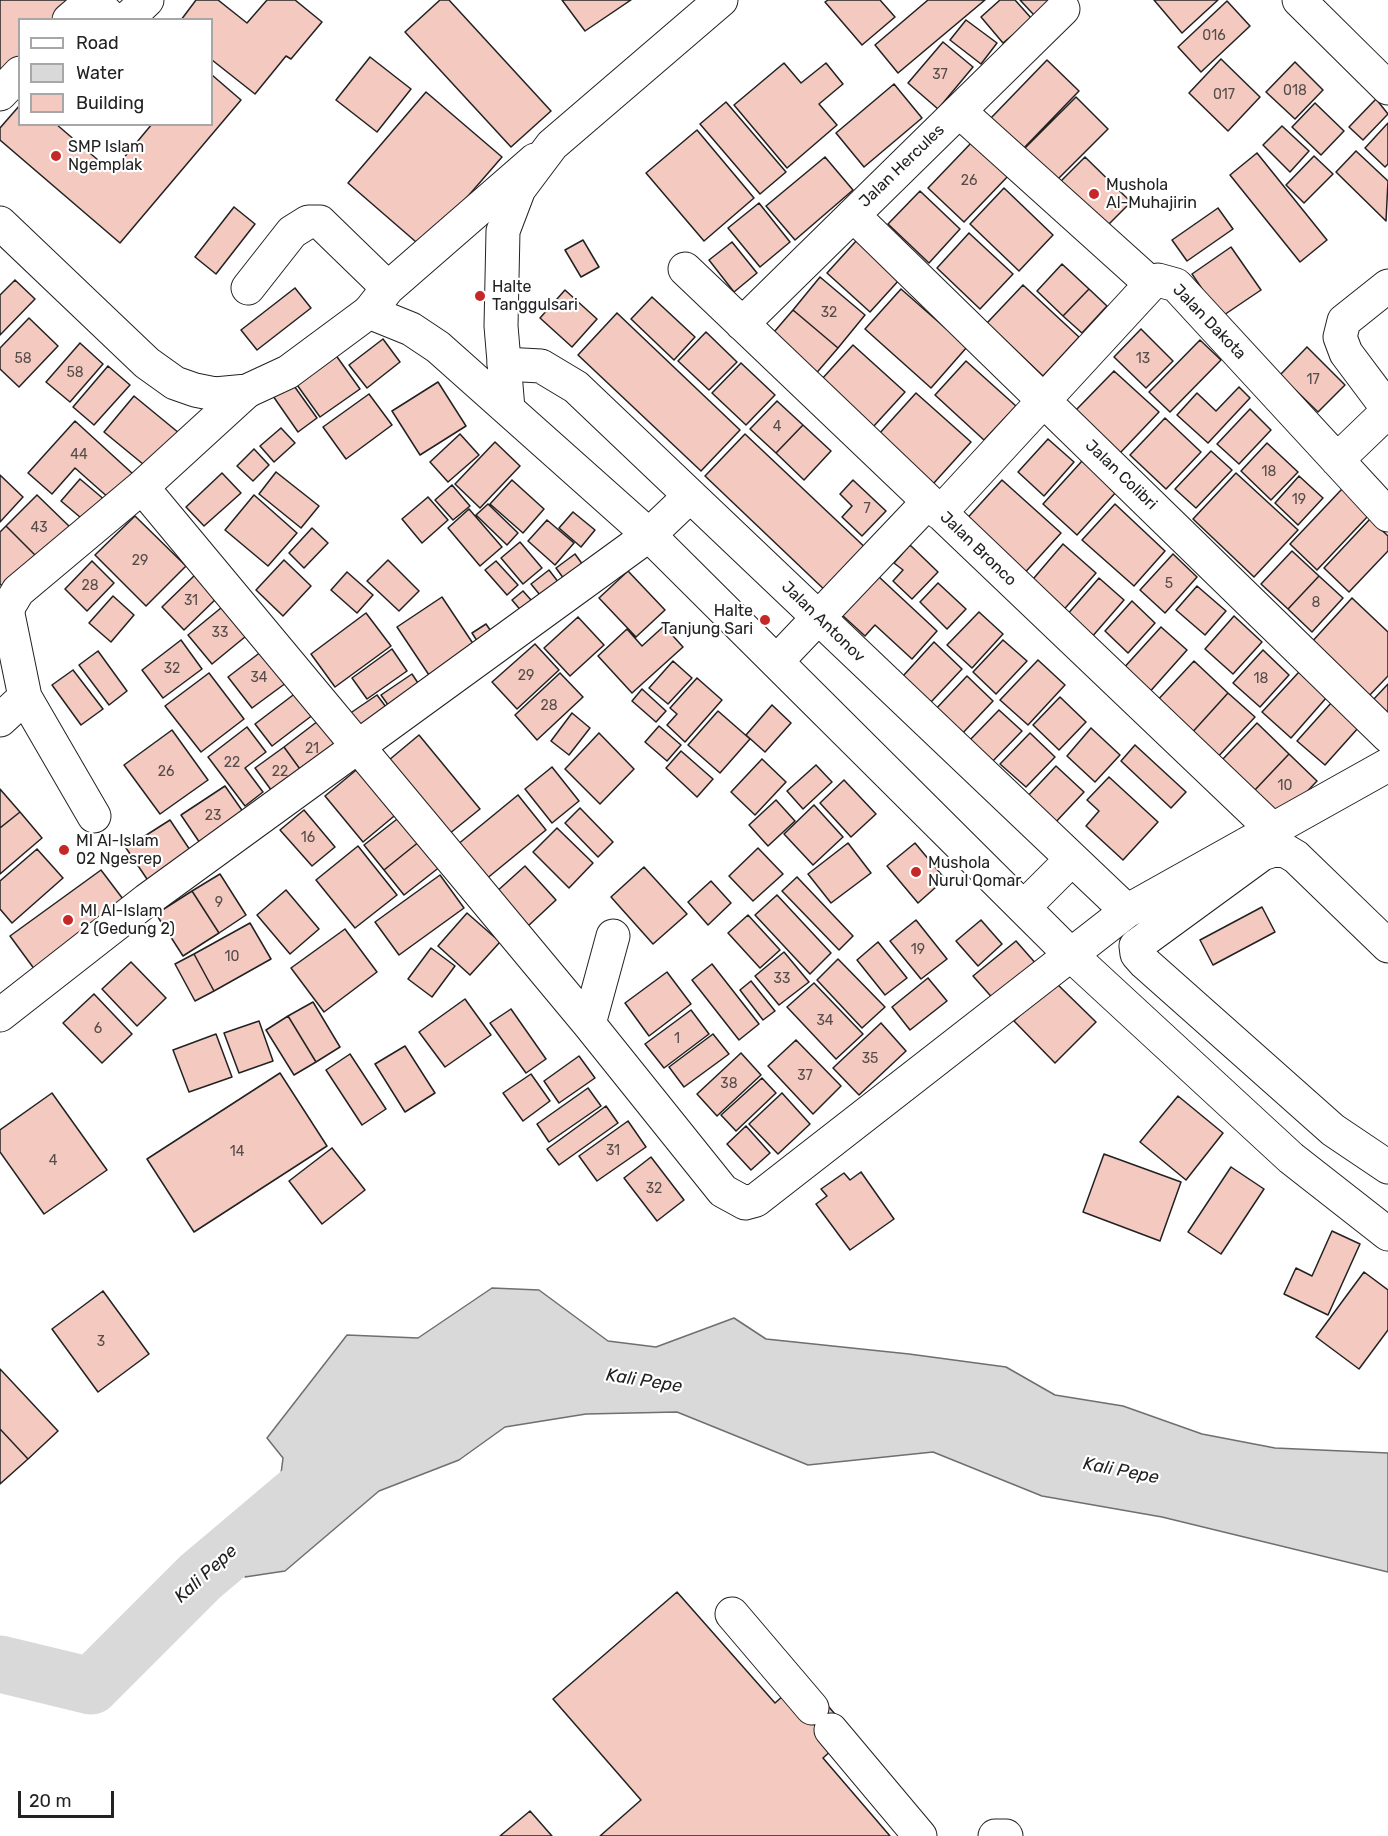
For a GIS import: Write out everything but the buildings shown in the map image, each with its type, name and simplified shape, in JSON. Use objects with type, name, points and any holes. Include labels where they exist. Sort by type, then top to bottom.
[{"type":"street","points":[[128,18],[147,0]]},
{"type":"street","points":[[94,816],[25,697],[4,613],[18,591],[142,487],[247,391],[288,372],[379,300],[552,145],[721,0]]},
{"type":"street","points":[[1299,0],[1388,88]]},
{"type":"street","points":[[71,18],[88,4],[102,9],[111,18]]},
{"type":"street","name":"Jalan Hercules","points":[[742,324],[1063,9]]},
{"type":"street","points":[[0,94],[18,75]]},
{"type":"street","name":"Jalan Dakota","points":[[959,111],[1151,284],[1158,280],[1176,285],[1388,515]]},
{"type":"street","points":[[508,409],[500,282],[503,231],[519,189],[552,145]]},
{"type":"street","name":"Jalan Colibri","points":[[853,215],[1388,736]]},
{"type":"street","points":[[248,288],[292,232],[308,222],[320,222],[379,300],[411,329],[438,347],[649,535],[1071,955],[1291,1158],[1388,1234]]},
{"type":"street","points":[[1,226],[147,363],[175,383],[215,394],[247,391]]},
{"type":"street","name":"Jalan Bronco","points":[[685,269],[1272,830]]},
{"type":"street","points":[[777,661],[818,618],[1043,399],[1151,284]]},
{"type":"street","points":[[1337,460],[1388,410],[1346,353],[1340,337],[1344,321],[1388,286]]},
{"type":"street","name":"Jalan Antonov","points":[[504,364],[541,366],[576,387],[1127,911]]},
{"type":"street","points":[[142,487],[589,1024],[723,1191],[739,1201],[752,1202],[1127,911],[1388,765]]},
{"type":"street","points":[[0,1015],[147,900],[649,535],[690,496]]},
{"type":"street","points":[[0,720],[25,697]]},
{"type":"street","points":[[1388,946],[1296,857],[1286,851],[1274,850],[1262,854],[1136,946],[1137,954],[1145,963],[1333,1130],[1388,1167]]},
{"type":"street","points":[[1024,907],[1072,859]]},
{"type":"street","points":[[589,1024],[613,936]]},
{"type":"street","points":[[1183,1058],[1212,1023]]},
{"type":"street","points":[[732,1614],[920,1836]]},
{"type":"street","points":[[994,1836],[1006,1836]]},
{"type":"water","points":[[492,1288],[539,1290],[608,1341],[656,1347],[734,1318],[766,1339],[1006,1367],[1055,1395],[1123,1406],[1202,1434],[1275,1448],[1388,1453],[1388,1572],[1162,1517],[1042,1496],[933,1452],[808,1465],[677,1412],[586,1414],[505,1427],[459,1460],[379,1491],[285,1571],[245,1577],[250,1558],[276,1513],[283,1458],[267,1438],[347,1335],[418,1338]]},
{"type":"waterway","name":"Kali Pepe","points":[[0,1664],[91,1686],[200,1577],[335,1463]]},
{"type":"place","name":"SMP Islam Ngemplak","points":[[56,156]]},
{"type":"place","name":"Mushola Al-Muhajirin","points":[[1094,194]]},
{"type":"place","name":"Halte Tanggulsari","points":[[480,296]]},
{"type":"place","name":"Halte Tanjung Sari","points":[[765,620]]},
{"type":"place","name":"MI Al-Islam 02 Ngesrep","points":[[64,850]]},
{"type":"place","name":"Mushola Nurul Qomar","points":[[916,872]]},
{"type":"place","name":"MI Al-Islam 2 (Gedung 2)","points":[[68,920]]}]
